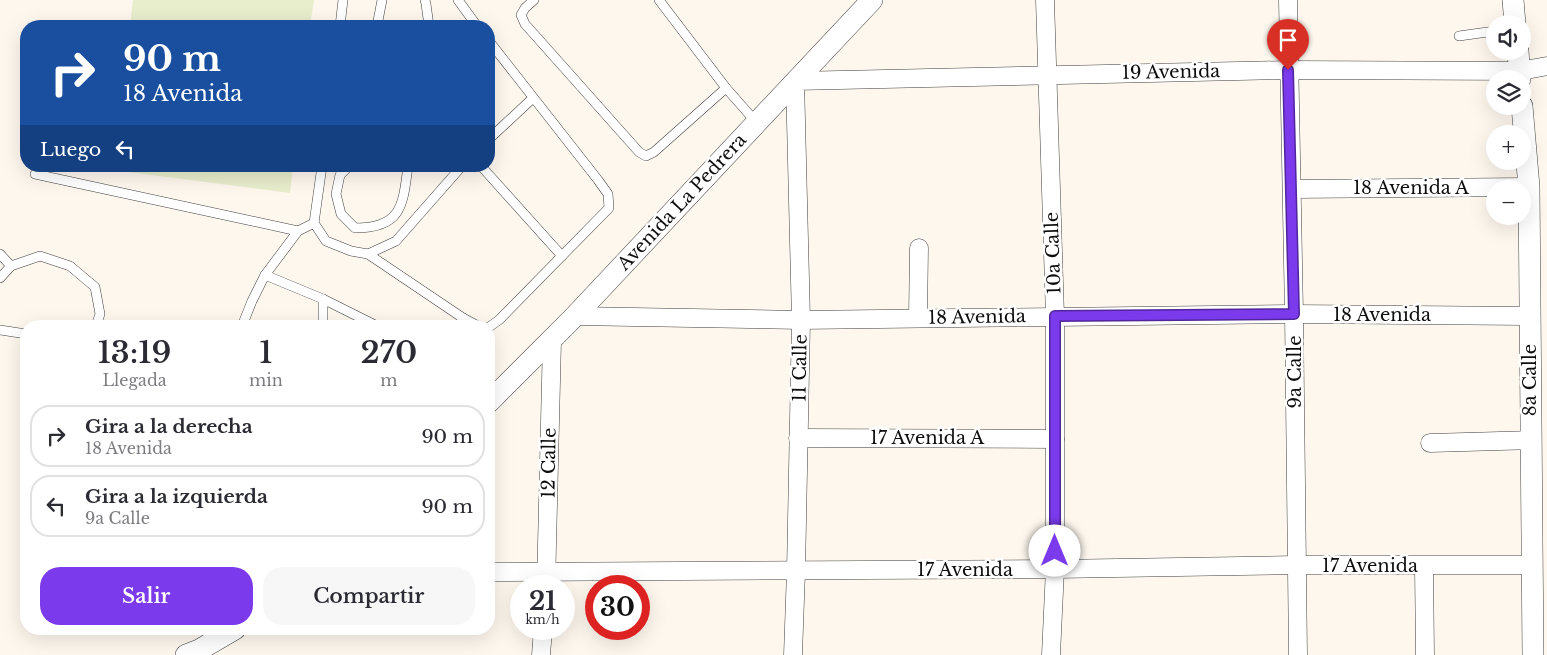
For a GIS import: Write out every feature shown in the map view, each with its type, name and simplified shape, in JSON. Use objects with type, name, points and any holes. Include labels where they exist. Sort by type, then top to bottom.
[{"type":"street","name":"Avenida La Pedrera","points":[[495,396],[575,316],[872,0]]},
{"type":"street","name":"10a Calle","points":[[1045,0],[1055,316],[1055,569],[1050,655]]},
{"type":"street","name":"9a Calle","points":[[1288,0],[1298,655]]},
{"type":"street","points":[[1513,0],[1514,15]]},
{"type":"street","name":"19 Avenida","points":[[795,81],[1547,66]]},
{"type":"street","name":"11 Calle","points":[[793,655],[801,320],[795,81]]},
{"type":"street","name":"8a Calle","points":[[1523,115],[1528,180]]},
{"type":"street","name":"18 Avenida A","points":[[1292,189],[1486,187]]},
{"type":"street","name":"8a Calle","points":[[1529,225],[1533,655]]},
{"type":"street","points":[[918,318],[919,248]]},
{"type":"street","name":"18 Avenida","points":[[575,316],[801,320],[1294,314],[1530,316]]},
{"type":"street","name":"12 Calle","points":[[546,575],[552,340]]},
{"type":"street","name":"17 Avenida A","points":[[798,438],[1055,439]]},
{"type":"street","points":[[1430,443],[1531,440]]},
{"type":"street","name":"17 Avenida","points":[[575,578],[796,570],[1055,569],[1296,565],[1532,565]]},
{"type":"street","points":[[1424,566],[1425,655]]},
{"type":"street","name":"17 Avenida","points":[[495,573],[513,575]]},
{"type":"street","points":[[186,655],[199,650],[225,635]]},
{"type":"street","points":[[541,655],[542,640]]},
{"type":"lane","points":[[341,20],[343,0]]},
{"type":"lane","points":[[378,20],[382,0]]},
{"type":"lane","points":[[425,0],[428,20]]},
{"type":"lane","points":[[458,0],[473,20]]},
{"type":"lane","points":[[534,0],[525,8],[521,15],[525,24],[639,152],[646,156],[654,152],[726,88]]},
{"type":"lane","points":[[659,0],[726,88],[757,122]]},
{"type":"lane","points":[[1459,36],[1486,32]]},
{"type":"lane","points":[[495,49],[608,194],[609,208],[495,323]]},
{"type":"lane","points":[[495,133],[533,98]]},
{"type":"lane","points":[[321,172],[314,223],[326,241],[351,251],[368,254],[458,320]]},
{"type":"lane","points":[[344,172],[340,176],[336,194],[341,214],[355,228],[373,228],[395,217],[404,199],[407,172]]},
{"type":"lane","points":[[368,254],[396,241],[457,172]]},
{"type":"lane","points":[[486,172],[562,256]]},
{"type":"lane","points":[[35,174],[298,231]]},
{"type":"lane","points":[[244,320],[265,275],[298,231],[314,223]]},
{"type":"lane","points":[[0,254],[11,266]]},
{"type":"lane","points":[[0,278],[11,266],[40,256],[70,266],[95,287],[100,314],[98,320]]},
{"type":"lane","points":[[265,275],[323,299],[365,320]]},
{"type":"lane","points":[[323,299],[323,320]]},
{"type":"lane","points":[[0,330],[20,333]]},
{"type":"green space","points":[[133,0],[314,0],[311,20],[131,20]]},
{"type":"green space","points":[[127,172],[292,172],[290,193]]},
{"type":"route","points":[[1055,551],[1055,316],[1294,314],[1288,70]]}]
